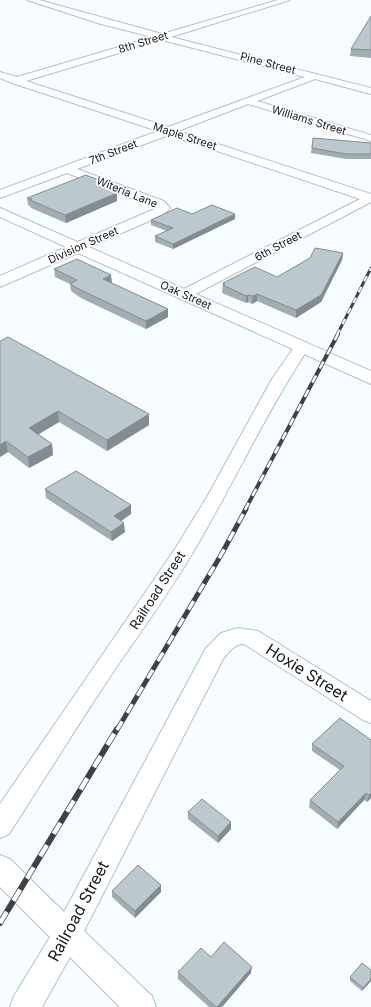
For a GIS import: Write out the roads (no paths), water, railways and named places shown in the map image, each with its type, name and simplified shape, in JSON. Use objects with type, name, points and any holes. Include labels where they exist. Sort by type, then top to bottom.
[{"type":"main road","name":"Oak Street","points":[[0,212],[371,378]]},
{"type":"main road","name":"Division Street","points":[[0,282],[78,247]]},
{"type":"street","name":"Pine Street","points":[[31,0],[92,18],[371,91]]},
{"type":"street","name":"8th Street","points":[[0,85],[286,0]]},
{"type":"street","name":"Maple Street","points":[[0,75],[370,198]]},
{"type":"street","name":"7th Street","points":[[0,194],[315,76]]},
{"type":"street","name":"Williams Street","points":[[247,102],[371,138]]},
{"type":"street","name":"Witeria Lane","points":[[67,169],[103,181],[160,204],[164,208]]},
{"type":"street","name":"6th Street","points":[[185,294],[370,198]]},
{"type":"street","name":"Division Street","points":[[78,247],[90,240],[158,212],[164,208]]},
{"type":"street","name":"Railroad Street","points":[[0,826],[112,656],[147,608],[182,554],[216,497],[280,379],[302,346]]},
{"type":"street","name":"Railroad Street","points":[[25,1007],[67,935],[214,654],[230,636],[242,634]]},
{"type":"street","name":"Hoxie Street","points":[[242,634],[274,650],[371,713]]},
{"type":"street","points":[[0,868],[141,1007]]},
{"type":"railway","points":[[337,335],[371,268]]},
{"type":"railway","points":[[245,510],[338,334]]},
{"type":"railway","points":[[117,730],[221,555],[246,509]]},
{"type":"railway","points":[[0,923],[117,729]]}]
